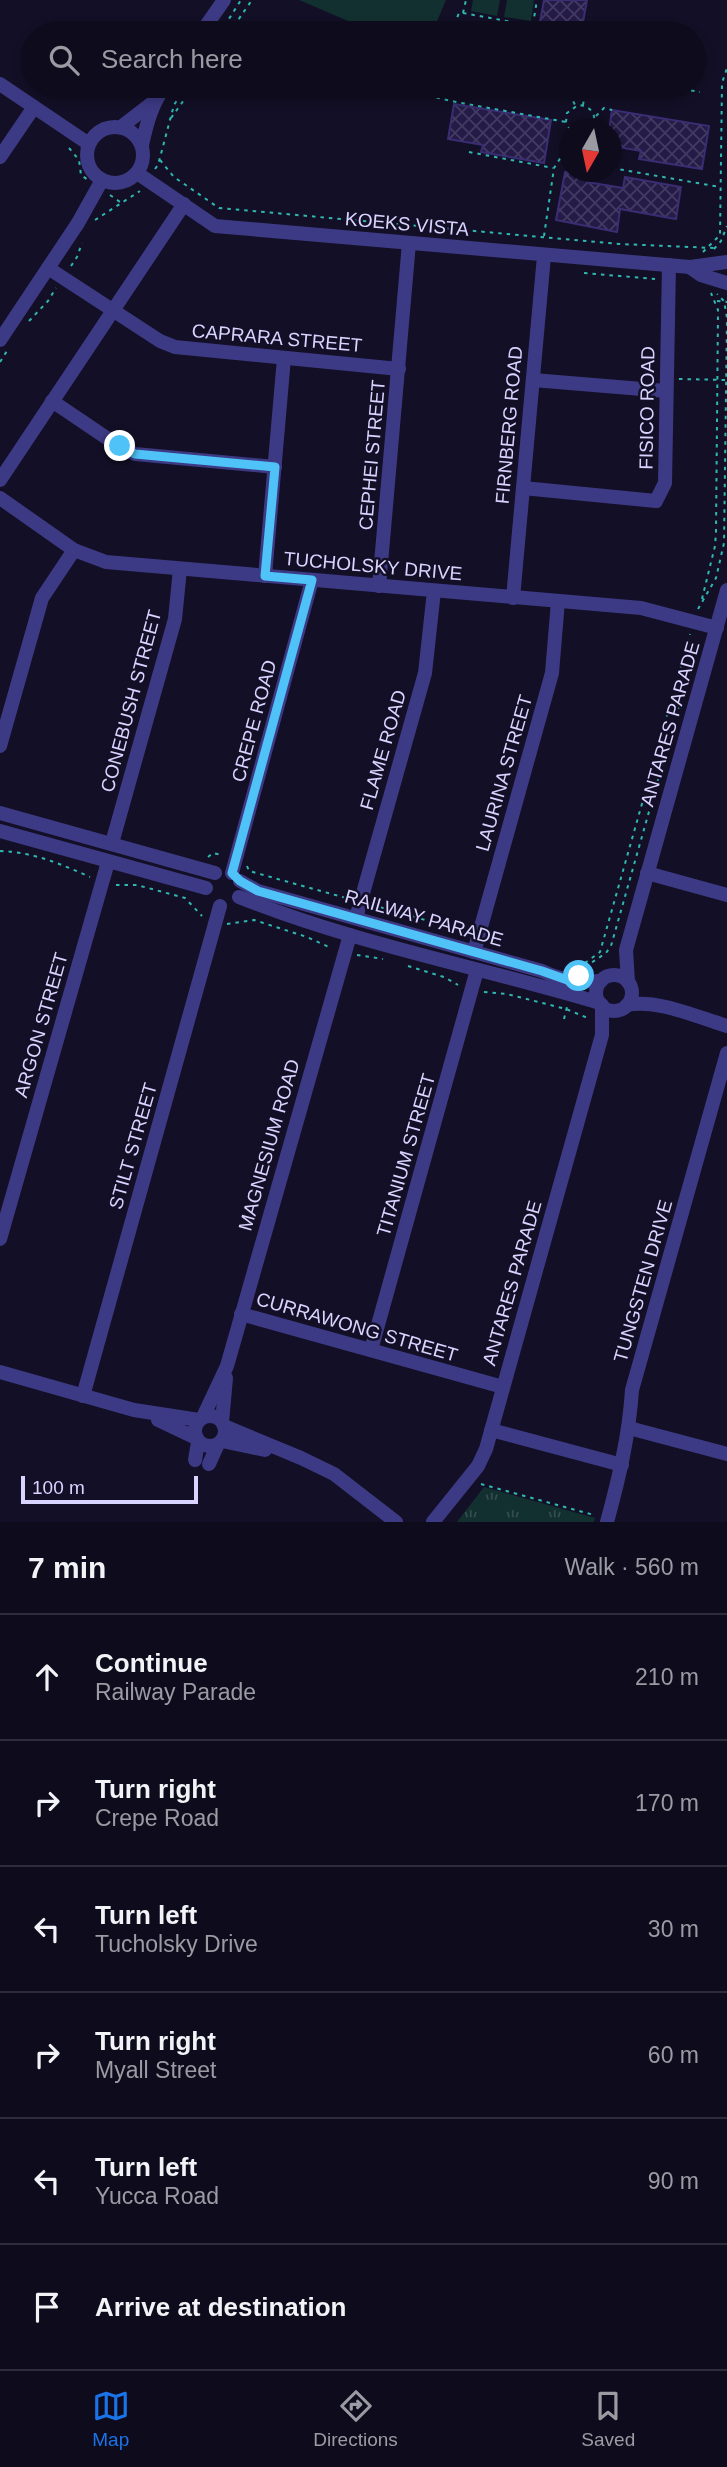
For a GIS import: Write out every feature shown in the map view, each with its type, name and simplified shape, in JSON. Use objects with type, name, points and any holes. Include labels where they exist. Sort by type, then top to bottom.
[{"type":"street","points":[[209,21],[224,0]]},
{"type":"street","points":[[0,84],[89,144]]},
{"type":"street","points":[[100,183],[89,167],[89,144],[103,129],[121,127],[155,100]]},
{"type":"street","points":[[142,145],[155,100]]},
{"type":"street","points":[[0,157],[34,107]]},
{"type":"street","points":[[100,183],[121,183],[138,173],[144,154],[142,145],[137,136],[121,127]]},
{"type":"street","name":"KOEKS VISTA","points":[[138,173],[215,226],[544,256],[669,273],[701,270],[727,262]]},
{"type":"street","points":[[0,340],[78,223],[100,183]]},
{"type":"street","points":[[0,480],[184,204]]},
{"type":"street","name":"CEPHEI STREET","points":[[379,586],[409,243]]},
{"type":"street","name":"FIRNBERG ROAD","points":[[513,597],[544,256]]},
{"type":"street","name":"CAPRARA STREET","points":[[48,268],[160,341],[175,347],[399,369]]},
{"type":"street","name":"KOEKS VISTA","points":[[701,270],[727,283]]},
{"type":"street","name":"FISICO ROAD","points":[[523,488],[656,501],[664,483],[669,273]]},
{"type":"street","points":[[265,576],[284,358]]},
{"type":"street","points":[[533,380],[666,385]]},
{"type":"street","points":[[52,401],[135,454],[275,467]]},
{"type":"street","name":"TUCHOLSKY DRIVE","points":[[0,498],[74,550],[106,562],[641,608],[718,628]]},
{"type":"street","points":[[0,747],[41,598],[74,550]]},
{"type":"street","name":"CONEBUSH STREET","points":[[112,843],[175,619],[180,569]]},
{"type":"street","name":"CREPE ROAD","points":[[236,877],[312,580]]},
{"type":"street","name":"FLAME ROAD","points":[[356,918],[425,673],[434,590]]},
{"type":"street","name":"ANTARES PARADE","points":[[603,979],[625,950],[727,590]]},
{"type":"street","name":"LAURINA STREET","points":[[474,952],[552,674],[558,601]]},
{"type":"street","points":[[0,813],[215,873]]},
{"type":"street","points":[[0,831],[206,888]]},
{"type":"street","name":"ARGON STREET","points":[[0,1239],[108,862]]},
{"type":"street","points":[[221,871],[236,877],[241,892],[231,905],[220,906],[210,900],[207,882],[215,873],[221,871]]},
{"type":"street","points":[[647,873],[727,895]]},
{"type":"street","name":"RAILWAY PARADE","points":[[236,877],[258,891],[542,971],[601,1004]]},
{"type":"street","name":"RAILWAY PARADE","points":[[239,897],[350,935],[477,970],[576,989],[603,979]]},
{"type":"street","name":"STILT STREET","points":[[83,1396],[220,906]]},
{"type":"street","name":"MAGNESIUM ROAD","points":[[223,1424],[227,1366],[350,935]]},
{"type":"street","name":"ANTARES PARADE","points":[[625,950],[629,983]]},
{"type":"street","name":"TITANIUM STREET","points":[[371,1350],[477,970]]},
{"type":"street","points":[[663,1007],[617,975],[603,979],[596,992],[601,1004],[616,1010],[634,1004],[663,1007],[727,1026]]},
{"type":"street","points":[[626,1006],[632,996],[629,983]]},
{"type":"street","name":"ANTARES PARADE","points":[[433,1522],[478,1466],[491,1430],[600,1042],[603,1023],[601,1004]]},
{"type":"street","name":"ANTARES PARADE","points":[[600,1042],[626,1006]]},
{"type":"street","name":"TUNGSTEN DRIVE","points":[[608,1520],[629,1428],[632,1390],[727,1053]]},
{"type":"street","name":"CURRAWONG STREET","points":[[241,1314],[503,1387]]},
{"type":"street","name":"MAGNESIUM ROAD","points":[[201,1418],[227,1366]]},
{"type":"street","points":[[0,1372],[134,1410],[201,1418],[214,1416],[223,1424],[334,1474],[396,1522]]},
{"type":"street","points":[[134,1410],[208,1447],[220,1443],[301,1458]]},
{"type":"street","points":[[201,1418],[195,1429],[202,1462],[220,1443],[226,1431],[223,1424]]},
{"type":"street","points":[[629,1428],[727,1454]]},
{"type":"street","points":[[491,1430],[622,1465]]},
{"type":"path","points":[[228,21],[241,0]]},
{"type":"path","points":[[237,21],[252,0]]},
{"type":"path","points":[[463,13],[466,0]]},
{"type":"path","points":[[535,21],[537,0]]},
{"type":"path","points":[[456,21],[459,13],[463,13],[507,21]]},
{"type":"path","points":[[701,604],[715,546],[718,310],[701,270],[705,248],[720,235],[722,83],[727,68]]},
{"type":"path","points":[[178,98],[171,119],[186,98]]},
{"type":"path","points":[[439,98],[559,121]]},
{"type":"path","points":[[571,98],[575,106]]},
{"type":"path","points":[[583,105],[584,98]]},
{"type":"path","points":[[566,119],[567,113],[575,106],[583,105],[592,110],[594,117],[604,108],[612,110]]},
{"type":"path","points":[[66,144],[79,160],[81,175],[100,183],[121,202]]},
{"type":"path","points":[[469,152],[554,168]]},
{"type":"path","points":[[544,237],[554,168],[559,159]]},
{"type":"path","points":[[160,160],[174,177],[219,208],[619,244],[715,248]]},
{"type":"path","points":[[622,170],[721,188]]},
{"type":"path","points":[[701,270],[727,226]]},
{"type":"path","points":[[600,952],[693,620],[716,578],[724,543],[727,318],[725,302],[707,282],[701,270]]},
{"type":"path","points":[[584,273],[669,273]]},
{"type":"path","points":[[716,301],[725,302]]},
{"type":"path","points":[[666,385],[727,380]]},
{"type":"path","points":[[571,1011],[576,989],[586,966],[606,953],[611,946],[680,702],[679,673]]},
{"type":"path","points":[[0,851],[15,851],[63,863],[116,885],[137,886],[185,898],[202,916],[216,922],[230,925],[254,920],[345,952],[390,960]]},
{"type":"path","points":[[400,963],[473,989],[508,994],[571,1011],[591,1020]]},
{"type":"path","points":[[468,1480],[608,1520]]},
{"type":"green space","points":[[299,0],[446,0],[437,21],[348,21]]},
{"type":"green space","points":[[473,0],[500,0],[497,16],[471,11]]},
{"type":"green space","points":[[507,0],[534,0],[531,21],[504,17]]},
{"type":"green space","points":[[484,1487],[595,1518],[594,1522],[457,1522]]},
{"type":"building","points":[[544,0],[587,0],[583,21],[540,21]]},
{"type":"building","points":[[454,104],[551,120],[544,163],[481,152],[483,145],[448,139]]},
{"type":"building","points":[[612,110],[709,126],[702,169],[639,159],[641,151],[622,148],[622,119],[611,119]]},
{"type":"building","points":[[625,177],[681,187],[676,219],[620,209],[617,232],[556,220],[563,182],[587,182],[623,188]]},
{"type":"route","points":[[120,446],[135,454],[275,467],[265,576],[312,580],[232,873],[258,891],[542,971],[556,978],[578,982],[579,976]]}]
